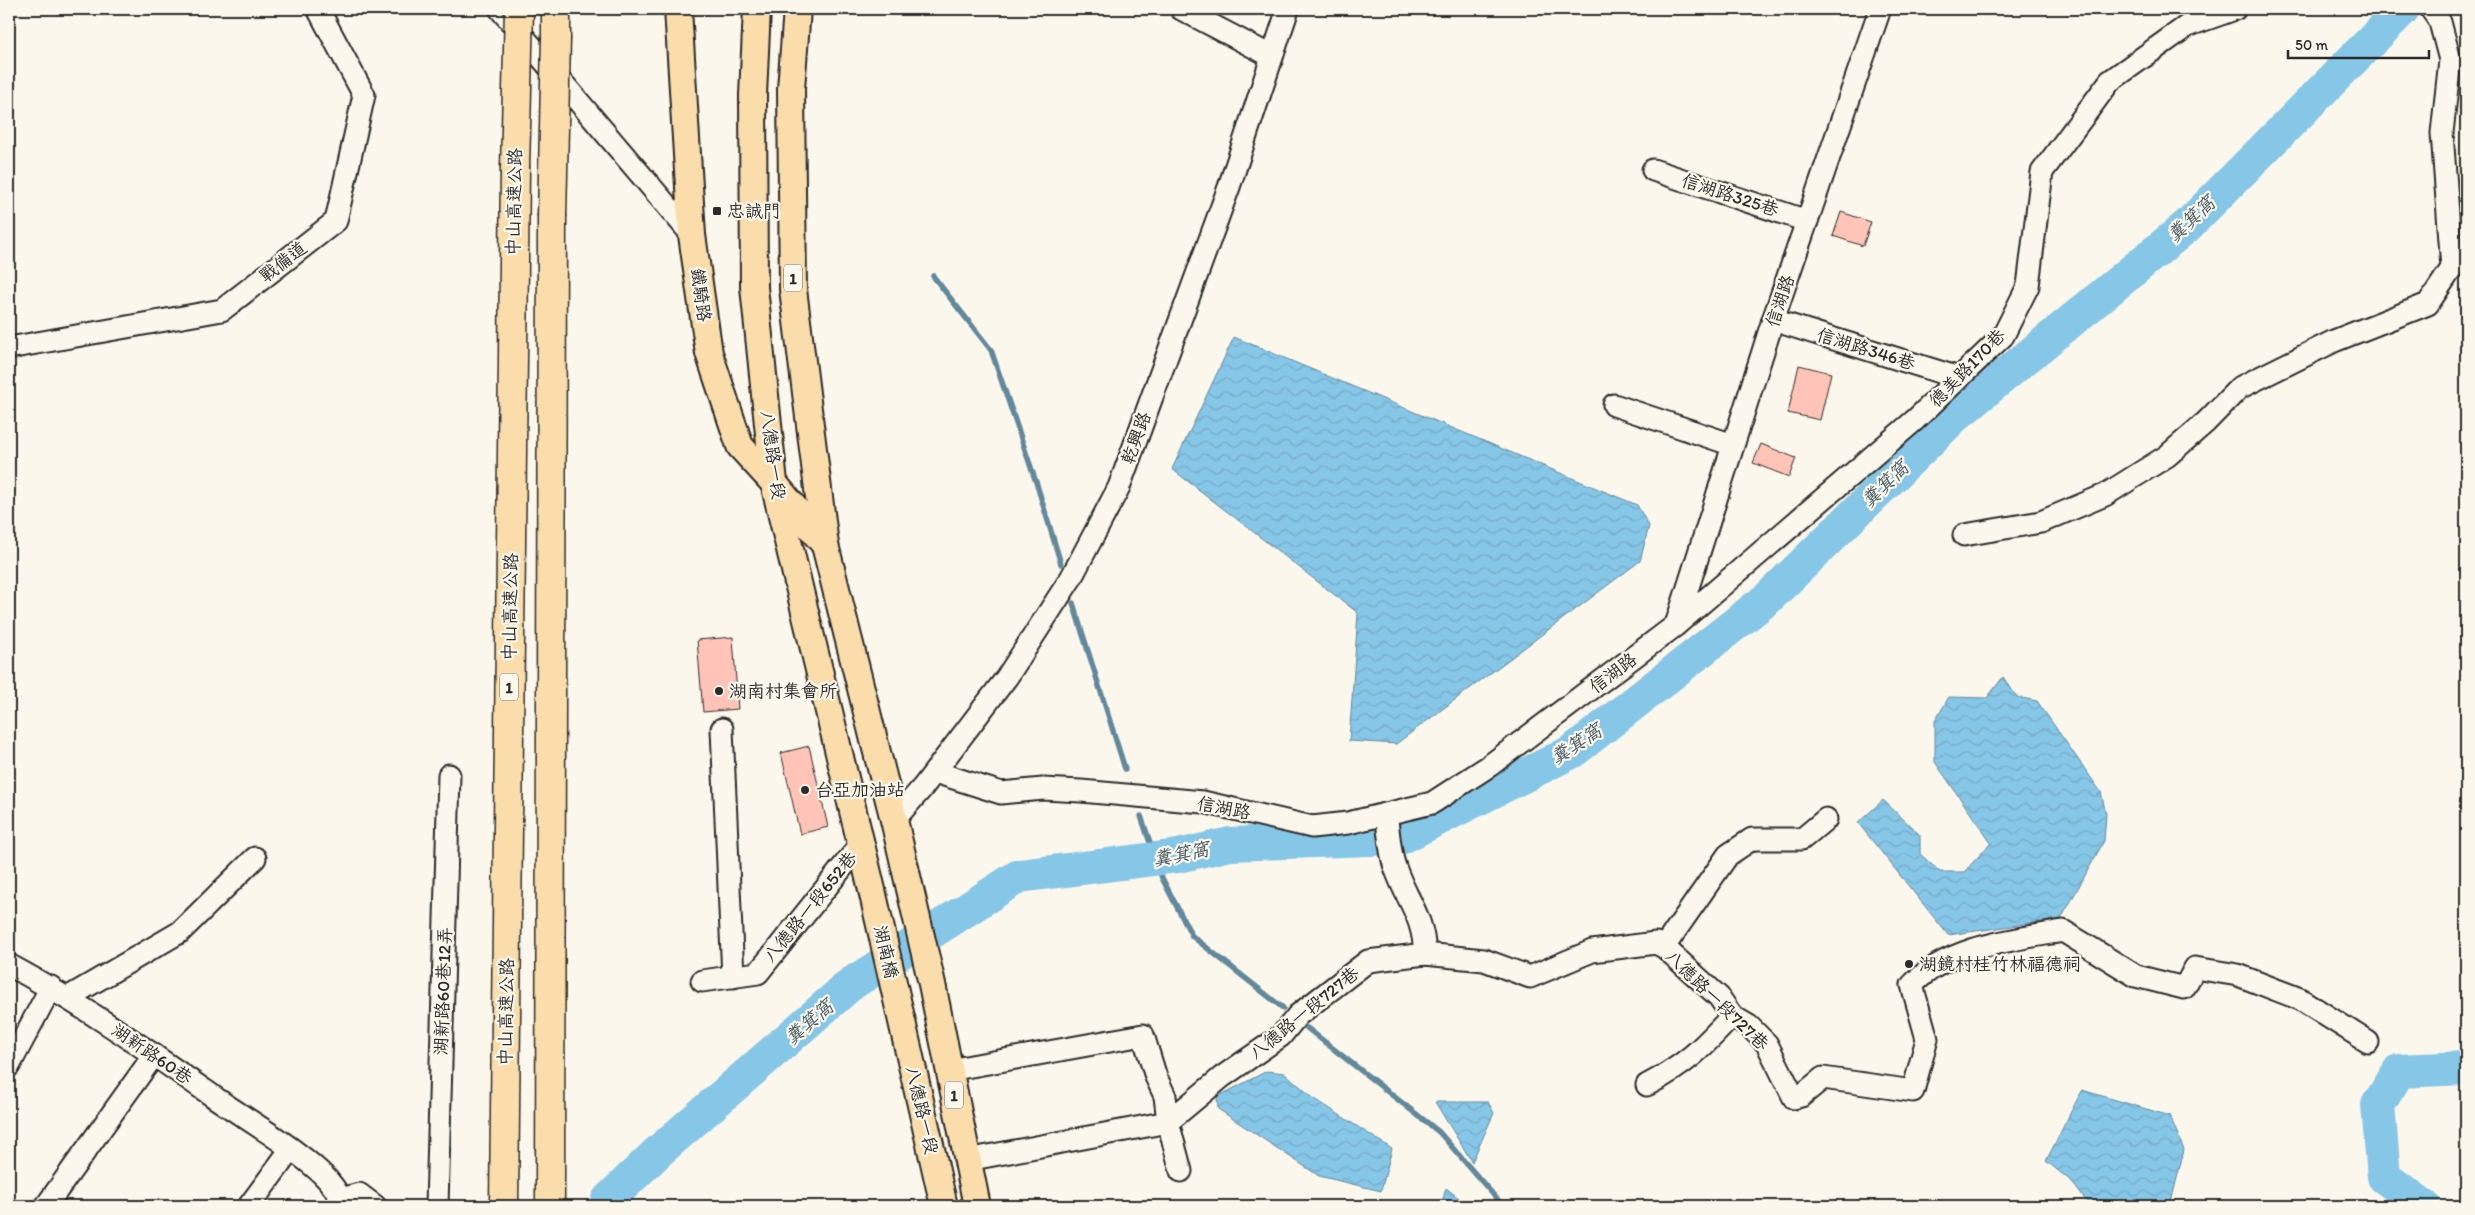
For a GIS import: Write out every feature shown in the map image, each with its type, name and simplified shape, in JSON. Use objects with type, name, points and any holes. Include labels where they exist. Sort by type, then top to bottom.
[{"type":"highway","name":"中山高速公路","points":[[504,1206],[514,168],[519,9]]},
{"type":"highway","points":[[550,1206],[552,217],[556,9]]},
{"type":"main road","name":"鐵騎路","points":[[678,9],[692,235],[709,353],[740,446],[824,545]]},
{"type":"main road","name":"八德路一段","points":[[757,9],[753,95],[754,287],[774,484],[872,890]]},
{"type":"main road","name":"1","points":[[797,9],[791,89],[794,289],[824,545],[894,820]]},
{"type":"main road","name":"湖南橋","points":[[894,820],[932,984]]},
{"type":"main road","name":"湖南橋","points":[[872,890],[900,1013]]},
{"type":"main road","name":"八德路一段","points":[[932,984],[977,1206]]},
{"type":"main road","name":"八德路一段","points":[[900,1013],[944,1206]]},
{"type":"street","name":"戰備道","points":[[9,348],[222,310],[336,221],[364,95],[318,9]]},
{"type":"street","points":[[500,9],[692,235]]},
{"type":"street","points":[[1181,9],[1271,56]]},
{"type":"street","name":"乾興路","points":[[894,820],[935,772],[1007,677],[1071,578],[1119,487],[1229,187],[1288,9]]},
{"type":"street","name":"信湖路","points":[[935,772],[1000,793],[1043,789],[1203,802],[1312,827],[1348,823],[1388,822],[1432,802],[1489,766],[1676,625],[1773,320],[1880,9]]},
{"type":"street","name":"德美路170巷","points":[[1676,625],[1915,420],[2003,336],[2028,286],[2042,172],[2110,82],[2186,26],[2235,9]]},
{"type":"street","points":[[1964,535],[2041,522],[2105,495],[2167,456],[2206,422],[2239,388],[2334,341],[2428,304],[2452,268],[2442,133],[2450,60],[2436,15]]},
{"type":"street","name":"信湖路325巷","points":[[1653,170],[1807,221]]},
{"type":"street","name":"信湖路346巷","points":[[1773,320],[1959,378]]},
{"type":"street","points":[[1614,405],[1733,446]]},
{"type":"street","points":[[722,729],[733,976]]},
{"type":"street","name":"湖新路60巷12弄","points":[[437,1206],[449,775]]},
{"type":"street","points":[[1664,947],[1728,855],[1752,840],[1802,838],[1826,819]]},
{"type":"street","points":[[1388,822],[1394,866],[1414,906],[1424,932],[1425,954]]},
{"type":"street","name":"八德路一段652巷","points":[[702,981],[758,973],[861,844]]},
{"type":"street","points":[[9,1066],[59,993],[180,932],[255,858]]},
{"type":"street","name":"八德路一段727巷","points":[[967,1160],[1168,1122],[1222,1077],[1281,1036],[1298,1015],[1368,961],[1425,954],[1484,960],[1530,977],[1592,951],[1656,943],[1664,947],[1719,996],[1732,1016],[1749,1026],[1767,1044],[1794,1098],[1802,1096],[1823,1078],[1913,1091],[1926,1039],[1912,985],[1916,980],[1958,955],[2009,941],[2063,931],[2136,976],[2184,988],[2195,968],[2238,975],[2300,999],[2368,1042]]},
{"type":"street","name":"湖新路60巷","points":[[9,966],[59,993],[154,1055],[291,1149],[320,1173],[342,1202]]},
{"type":"street","points":[[1647,1085],[1669,1074],[1693,1058],[1732,1016]]},
{"type":"street","points":[[949,1070],[1143,1035],[1156,1077],[1165,1096],[1168,1122],[1181,1172]]},
{"type":"street","points":[[46,1206],[154,1055]]},
{"type":"street","points":[[249,1206],[291,1149]]},
{"type":"street","points":[[342,1202],[359,1194],[375,1206]]},
{"type":"water","points":[[1234,337],[1637,505],[1649,526],[1640,561],[1396,744],[1349,741],[1358,613],[1172,469]]},
{"type":"water","points":[[2003,677],[2017,697],[2037,701],[2101,792],[2106,814],[2104,841],[2061,919],[1948,935],[1858,823],[1883,800],[1920,835],[1920,854],[1940,872],[1964,872],[1991,843],[1935,762],[1935,721],[1949,697],[1987,698]]},
{"type":"water","points":[[1267,1071],[1285,1073],[1312,1097],[1392,1149],[1381,1191],[1319,1176],[1218,1109],[1217,1097]]},
{"type":"water","points":[[2082,1090],[2170,1116],[2184,1150],[2170,1206],[2090,1206],[2071,1181],[2046,1161]]},
{"type":"water","points":[[1435,1102],[1488,1102],[1494,1113],[1472,1162]]},
{"type":"water","points":[[1446,1188],[1469,1206],[1441,1206]]},
{"type":"building","points":[[1841,212],[1871,222],[1863,246],[1833,236]]},
{"type":"building","points":[[1799,365],[1831,373],[1820,420],[1788,413]]},
{"type":"building","points":[[1761,444],[1796,458],[1789,477],[1753,463]]},
{"type":"building","name":"湖南村集會所","points":[[733,637],[738,709],[703,712],[697,640]]},
{"type":"building","name":"台亞加油站","points":[[809,746],[828,827],[800,834],[781,753]]},
{"type":"waterway","name":"糞箕窩","points":[[608,1200],[658,1152],[851,984],[1019,876],[1178,856],[1230,844],[1400,838],[1573,751],[1767,599],[1955,416],[2187,226],[2403,9]]},
{"type":"waterway","points":[[933,276],[991,350],[1037,485],[1061,564]]},
{"type":"waterway","points":[[1073,603],[1125,769]]},
{"type":"waterway","points":[[1141,816],[1162,878],[1192,936],[1283,1008]]},
{"type":"waterway","points":[[1307,1028],[1439,1132],[1503,1206]]},
{"type":"waterway","points":[[2424,1206],[2384,1177],[2378,1105],[2399,1071],[2466,1068]]},
{"type":"place","name":"忠誠門","points":[[717,211]]},
{"type":"place","name":"湖南村集會所","points":[[719,691]]},
{"type":"place","name":"台亞加油站","points":[[805,790]]},
{"type":"place","name":"湖鏡村桂竹林福德祠","points":[[1909,964]]}]
